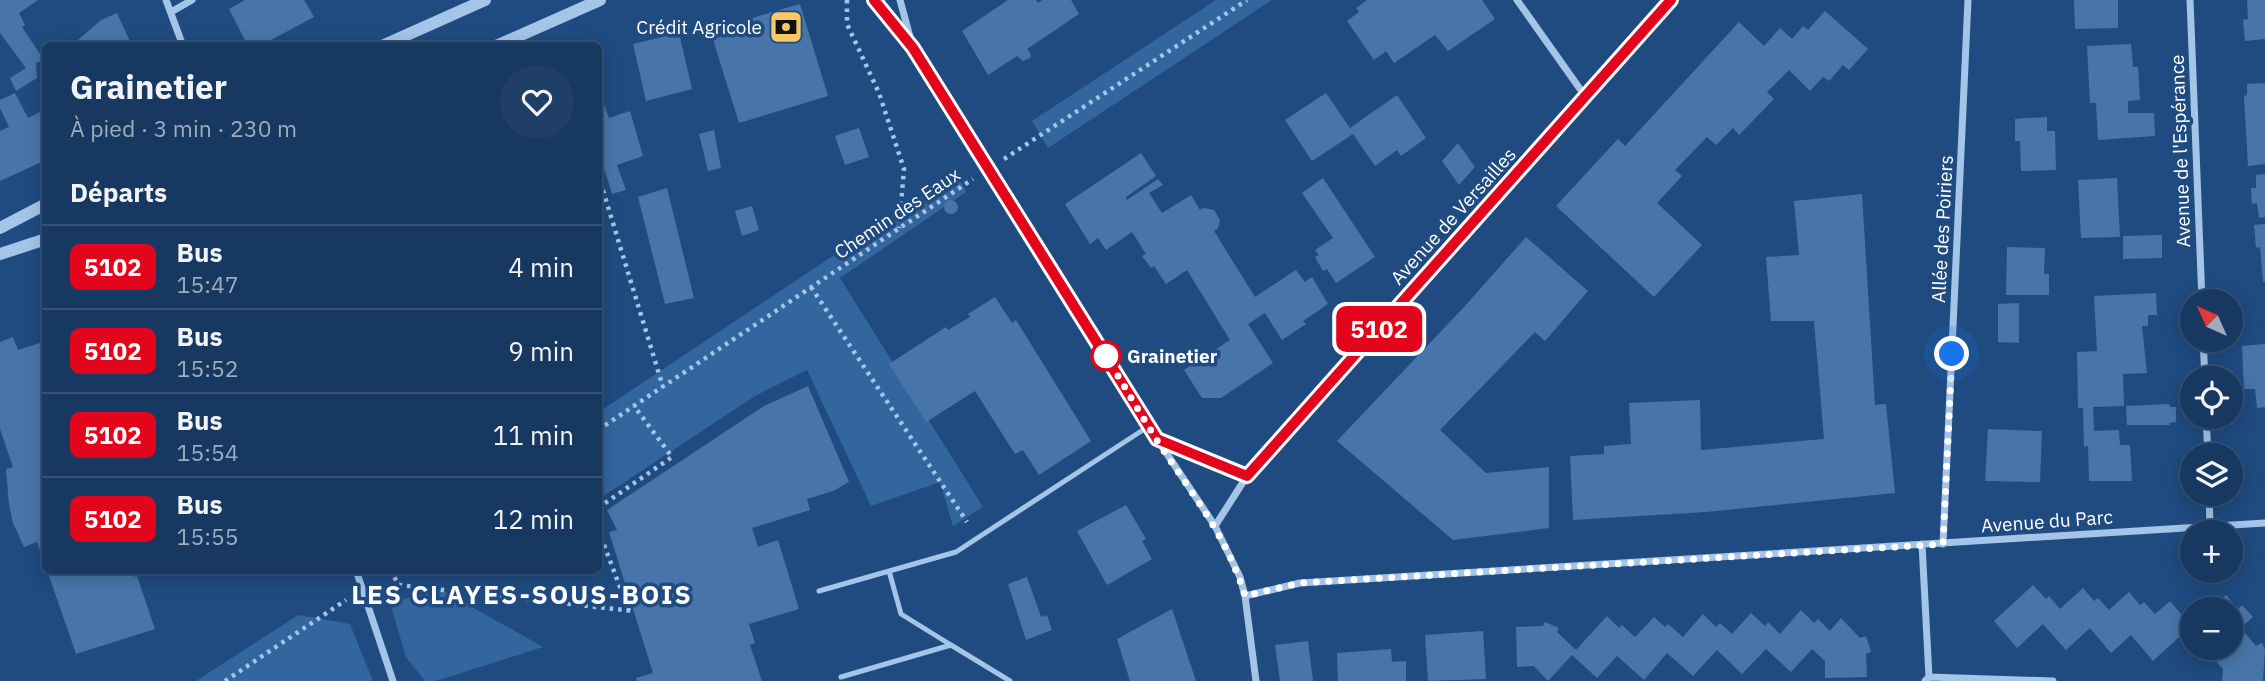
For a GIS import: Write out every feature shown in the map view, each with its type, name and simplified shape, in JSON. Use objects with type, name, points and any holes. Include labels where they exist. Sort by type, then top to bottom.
[{"type":"street","points":[[166,0],[182,42]]},
{"type":"street","points":[[171,12],[192,0]]},
{"type":"street","points":[[391,42],[485,0]]},
{"type":"street","points":[[505,42],[600,0]]},
{"type":"street","points":[[874,0],[913,48],[1157,439],[1215,526],[1240,577],[1256,681]]},
{"type":"street","points":[[900,0],[913,48]]},
{"type":"street","points":[[1517,0],[1585,96]]},
{"type":"street","name":"Avenue de Versailles","points":[[1215,526],[1247,476],[1671,0]]},
{"type":"street","name":"Allée des Poiriers","points":[[1943,544],[1968,0]]},
{"type":"street","name":"Avenue de l'Espérance","points":[[2190,0],[2202,289]]},
{"type":"street","points":[[0,228],[42,206]]},
{"type":"street","points":[[0,254],[42,240]]},
{"type":"street","points":[[1157,439],[1247,476]]},
{"type":"street","name":"Avenue du Parc","points":[[2243,524],[2265,523]]},
{"type":"street","name":"Avenue du Parc","points":[[1245,596],[1300,583],[2180,528]]},
{"type":"street","points":[[1922,544],[1927,679],[2053,681]]},
{"type":"street","points":[[357,574],[393,681]]},
{"type":"lane","points":[[819,592],[956,552],[1149,426]]},
{"type":"lane","points":[[889,571],[901,614],[1010,681]]},
{"type":"lane","points":[[841,677],[951,645]]},
{"type":"path","points":[[847,0],[847,24],[879,93],[904,169],[899,229]]},
{"type":"path","name":"Chemin des Eaux","points":[[602,427],[1247,0]]},
{"type":"path","points":[[602,187],[663,387]]},
{"type":"path","points":[[811,287],[969,525]]},
{"type":"path","points":[[602,505],[671,457],[634,406]]},
{"type":"path","points":[[391,574],[398,585],[631,611],[602,539]]},
{"type":"path","points":[[225,681],[383,574]]},
{"type":"shaded area","points":[[1216,0],[1272,0],[1048,148],[1032,121]]},
{"type":"shaded area","points":[[957,173],[966,192],[840,278],[983,507],[953,526],[940,482],[871,506],[807,370],[755,396],[602,497],[602,410]]},
{"type":"shaded area","points":[[440,589],[543,647],[436,681],[425,681],[406,657],[390,603]]},
{"type":"shaded area","points":[[298,615],[350,624],[373,681],[196,681]]},
{"type":"building","points":[[0,0],[38,0],[19,13],[25,25],[22,27],[42,61],[36,63],[37,78],[16,91],[10,78],[26,68],[0,33]]},
{"type":"building","points":[[245,0],[304,0],[314,17],[267,42],[246,42],[229,9]]},
{"type":"building","points":[[1008,0],[1036,0],[1038,3],[1042,0],[1071,0],[1079,14],[1027,49],[1031,54],[1030,58],[1023,61],[1017,56],[988,75],[962,31]]},
{"type":"building","points":[[1367,0],[1482,0],[1495,19],[1448,51],[1435,35],[1394,63],[1386,51],[1374,60],[1347,21],[1359,12],[1356,8]]},
{"type":"building","points":[[2074,0],[2118,0],[2118,28],[2075,29]]},
{"type":"building","points":[[2247,0],[2265,0],[2265,39],[2245,41],[2243,20],[2248,19]]},
{"type":"building","points":[[800,4],[828,96],[739,123],[710,30]]},
{"type":"building","points":[[1825,11],[1868,49],[1849,70],[1843,65],[1829,81],[1823,77],[1810,91],[1789,70],[1767,92],[1774,99],[1739,135],[1733,128],[1716,145],[1707,137],[1675,170],[1682,176],[1657,203],[1702,245],[1654,297],[1556,206],[1618,139],[1625,146],[1739,22],[1764,46],[1780,28],[1792,39],[1803,26],[1808,30]]},
{"type":"building","points":[[117,13],[130,42],[76,42],[101,20]]},
{"type":"building","points":[[679,33],[692,89],[646,101],[633,44]]},
{"type":"building","points":[[2131,44],[2133,67],[2138,67],[2140,100],[2128,101],[2128,113],[2154,113],[2155,136],[2098,140],[2096,103],[2090,103],[2087,46]]},
{"type":"building","points":[[2265,83],[2265,164],[2248,166],[2244,96],[2247,95],[2247,84]]},
{"type":"building","points":[[15,93],[28,118],[42,111],[42,162],[0,181],[0,131],[9,127],[0,108],[0,100]]},
{"type":"building","points":[[1326,93],[1350,128],[1397,95],[1426,138],[1401,156],[1397,150],[1375,166],[1353,134],[1312,161],[1285,120]]},
{"type":"building","points":[[602,99],[609,118],[630,111],[643,156],[617,165],[626,190],[612,194],[602,162]]},
{"type":"building","points":[[2047,117],[2047,131],[2055,131],[2056,170],[2021,171],[2020,141],[2015,141],[2015,119]]},
{"type":"building","points":[[859,128],[869,157],[845,165],[835,136]]},
{"type":"building","points":[[714,130],[721,168],[708,171],[699,134]]},
{"type":"building","points":[[1458,143],[1475,167],[1459,185],[1442,161]]},
{"type":"building","points":[[1141,153],[1156,176],[1126,197],[1127,200],[1158,179],[1163,185],[1149,193],[1162,213],[1191,195],[1200,210],[1214,210],[1220,220],[1214,231],[1255,297],[1296,270],[1305,282],[1312,277],[1328,304],[1303,321],[1306,324],[1282,340],[1265,313],[1248,324],[1273,363],[1221,398],[1202,398],[1184,370],[1230,340],[1187,270],[1166,284],[1154,266],[1151,268],[1142,256],[1146,254],[1132,232],[1106,250],[1098,238],[1090,244],[1065,204]]},
{"type":"building","points":[[2265,174],[2265,217],[2259,218],[2257,203],[2252,204],[2251,188],[2256,188],[2256,175]]},
{"type":"building","points":[[1323,178],[1375,257],[1336,283],[1327,269],[1323,271],[1315,257],[1319,255],[1315,250],[1333,238],[1302,193]]},
{"type":"building","points":[[2117,178],[2120,237],[2081,238],[2078,180]]},
{"type":"building","points":[[667,188],[694,298],[665,304],[638,197]]},
{"type":"building","points":[[1862,194],[1875,405],[1886,404],[1895,493],[1706,512],[1573,520],[1570,456],[1604,454],[1604,446],[1631,444],[1629,403],[1700,400],[1701,450],[1824,439],[1814,321],[1771,321],[1766,257],[1799,255],[1794,201]]},
{"type":"building","points":[[951,200],[956,202],[956,212],[951,214],[946,212],[944,207],[946,202]]},
{"type":"building","points":[[752,206],[759,230],[742,236],[735,211]]},
{"type":"building","points":[[2265,224],[2263,282],[2260,247],[2256,248],[2254,225]]},
{"type":"building","points":[[2162,235],[2162,258],[2123,259],[2123,236]]},
{"type":"building","points":[[1526,237],[1588,291],[1545,341],[1535,332],[1440,430],[1486,473],[1549,467],[1549,528],[1453,540],[1337,441],[1465,306]]},
{"type":"building","points":[[2007,247],[2045,248],[2044,274],[2049,274],[2049,295],[2006,295]]},
{"type":"building","points":[[2156,293],[2157,315],[2148,315],[2148,326],[2142,326],[2147,373],[2123,374],[2124,406],[2093,407],[2094,431],[2119,430],[2120,445],[2130,445],[2132,481],[2089,481],[2088,446],[2084,447],[2083,408],[2078,408],[2077,352],[2097,351],[2094,296]]},
{"type":"building","points":[[995,297],[1012,323],[1016,320],[1091,441],[1039,475],[1023,450],[1015,454],[975,391],[926,422],[889,364],[946,327],[948,330],[970,317],[968,314]]},
{"type":"building","points":[[2019,303],[2019,343],[1998,342],[1998,304]]},
{"type":"building","points":[[13,337],[18,350],[42,342],[42,556],[37,542],[24,547],[13,523],[9,505],[6,469],[13,467],[0,429],[0,342]]},
{"type":"building","points":[[2265,344],[2265,407],[2257,408],[2255,389],[2244,389],[2244,346]]},
{"type":"building","points":[[808,386],[849,482],[833,491],[807,499],[810,510],[752,528],[758,547],[778,540],[799,609],[749,624],[755,643],[750,645],[762,681],[637,681],[636,678],[653,673],[609,532],[617,530],[607,510],[764,406]]},
{"type":"building","points":[[2169,404],[2170,407],[2176,407],[2176,422],[2169,423],[2170,425],[2127,425],[2126,406]]},
{"type":"building","points":[[1988,429],[2042,431],[2040,482],[1985,481]]},
{"type":"building","points":[[1126,505],[1146,539],[1142,541],[1152,559],[1107,585],[1077,531]]},
{"type":"building","points":[[48,574],[137,576],[155,629],[76,654]]},
{"type":"building","points":[[1027,577],[1041,617],[1047,615],[1052,630],[1026,640],[1008,584]]},
{"type":"building","points":[[2033,585],[2046,599],[2049,596],[2060,609],[2083,588],[2094,601],[2098,598],[2109,610],[2129,592],[2140,605],[2144,602],[2155,614],[2170,601],[2180,613],[2180,636],[2153,661],[2131,635],[2111,653],[2090,628],[2066,650],[2043,624],[2017,648],[1994,621]]},
{"type":"building","points":[[2243,606],[2253,617],[2243,626]]},
{"type":"building","points":[[1172,609],[1196,681],[1130,681],[1117,639]]},
{"type":"building","points":[[1801,610],[1814,623],[1818,619],[1830,631],[1841,618],[1860,638],[1866,636],[1871,652],[1866,654],[1867,677],[1825,678],[1825,661],[1812,649],[1791,672],[1766,649],[1742,674],[1717,650],[1693,676],[1667,653],[1644,680],[1617,656],[1597,678],[1572,655],[1548,681],[1534,666],[1517,667],[1516,627],[1543,626],[1545,622],[1559,628],[1557,632],[1576,650],[1607,616],[1619,628],[1622,625],[1635,637],[1654,617],[1665,627],[1668,624],[1683,637],[1703,614],[1716,627],[1720,623],[1732,634],[1751,613],[1765,626],[1768,622],[1780,634]]},
{"type":"building","points":[[2243,630],[2256,646],[2262,643],[2265,650],[2263,681],[2222,681],[2223,669],[2215,660],[2243,660]]},
{"type":"building","points":[[1483,631],[1486,679],[1428,681],[1425,635]]},
{"type":"building","points":[[1308,641],[1313,681],[1280,681],[1275,645]]},
{"type":"building","points":[[1391,649],[1392,662],[1406,661],[1406,681],[1338,681],[1337,653]]},
{"type":"bus line","name":"5102","points":[[874,0],[913,48],[1157,439],[1247,476],[1671,0]]},
{"type":"place","name":"Crédit Agricole","points":[[786,27]]},
{"type":"place","name":"Grainetier","points":[[1106,356]]},
{"type":"district","name":"LES CLAYES-SOUS-BOIS","points":[[522,595]]},
{"type":"route","points":[[1106,356],[1102,350],[1215,526],[1240,577],[1245,596],[1300,583],[1943,544],[1952,354]]}]
